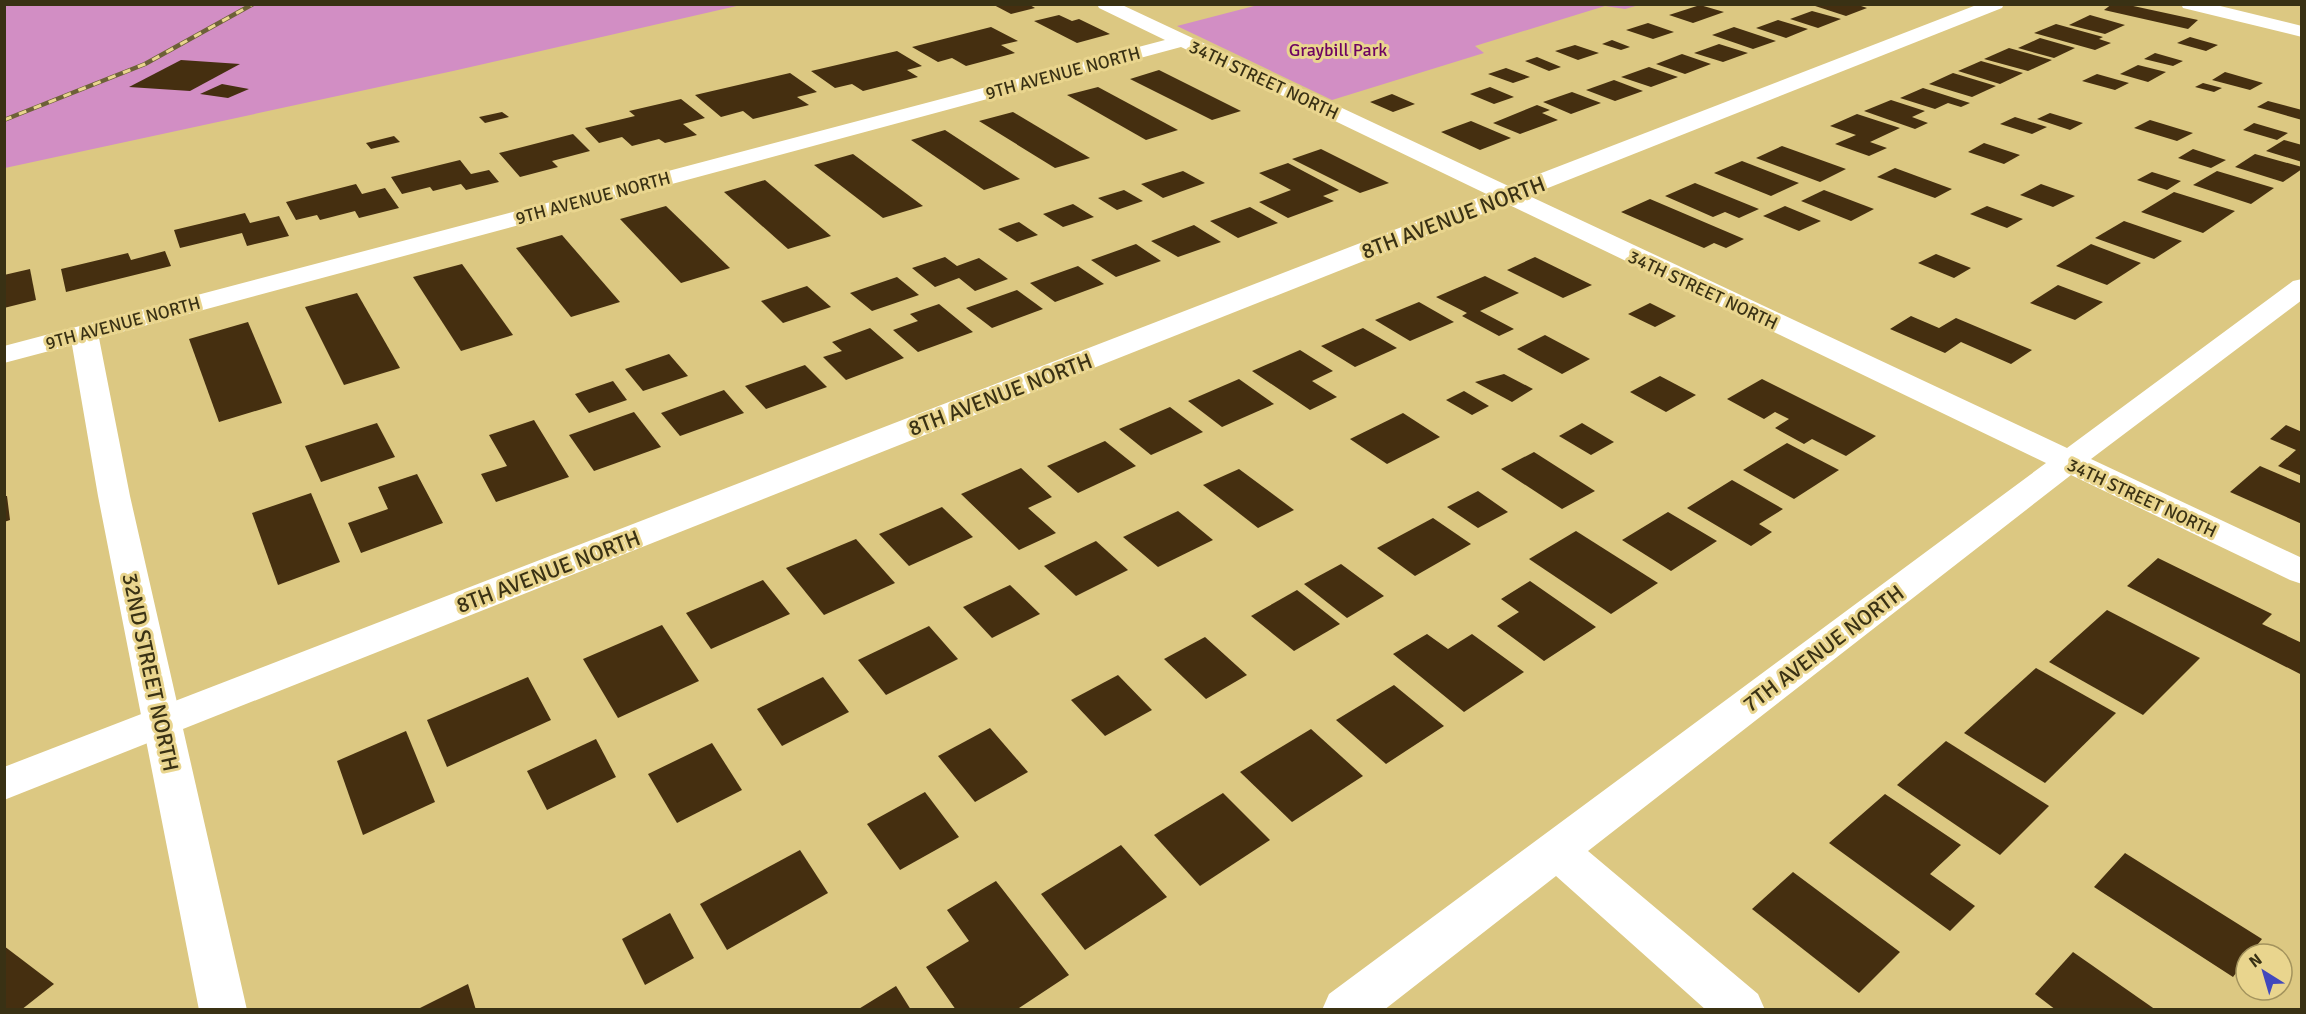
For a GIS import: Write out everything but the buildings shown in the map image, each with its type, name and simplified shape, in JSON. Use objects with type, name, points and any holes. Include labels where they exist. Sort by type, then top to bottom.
[{"type":"street","name":"34TH STREET NORTH","points":[[1105,4],[2301,572]]},
{"type":"street","name":"8TH AVENUE NORTH","points":[[4,784],[1996,4]]},
{"type":"street","points":[[2189,4],[2301,32]]},
{"type":"street","name":"9TH AVENUE NORTH","points":[[4,355],[1182,41]]},
{"type":"street","name":"7TH AVENUE NORTH","points":[[1346,1010],[2066,462],[2301,287]]},
{"type":"street","name":"32ND STREET NORTH","points":[[84,334],[114,496],[223,1010]]},
{"type":"street","points":[[1557,851],[1741,1010]]},
{"type":"green space","points":[[5,5],[741,5],[453,71],[5,168]]},
{"type":"green space","name":"Graybill Park","points":[[1258,5],[1639,5],[1625,9],[1605,6],[1475,46],[1484,53],[1332,100],[1177,26]]},
{"type":"railway","points":[[4,120],[145,64],[253,4]]}]
